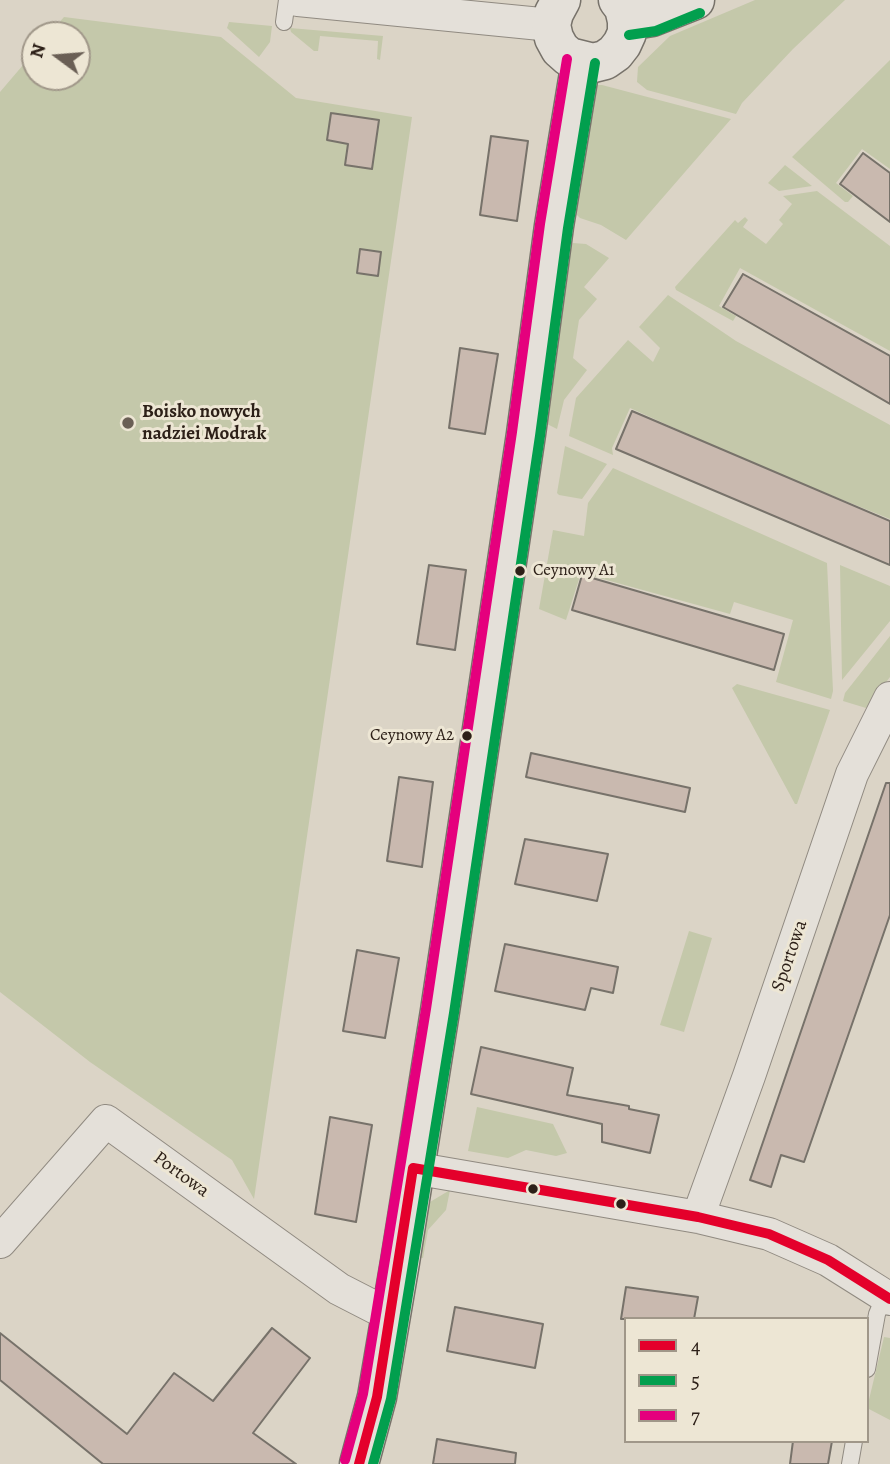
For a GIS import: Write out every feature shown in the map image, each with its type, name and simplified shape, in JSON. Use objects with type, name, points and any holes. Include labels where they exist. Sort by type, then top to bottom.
[{"type":"street","points":[[291,11],[556,13],[554,38],[560,49],[569,57],[593,63],[605,60],[622,44],[627,33],[623,10],[652,17],[695,0]]},
{"type":"street","points":[[359,1464],[377,1397],[440,1011],[526,434],[554,226],[581,61]]},
{"type":"street","name":"Sportowa","points":[[698,1217],[852,774],[890,698]]},
{"type":"street","name":"Portowa","points":[[0,1242],[106,1121],[339,1289],[376,1308],[392,1310]]},
{"type":"street","points":[[413,1168],[698,1217],[769,1234],[800,1246],[888,1297]]},
{"type":"lane","points":[[286,0],[291,11]]},
{"type":"lane","points":[[869,1358],[877,1314],[888,1297]]},
{"type":"lane","points":[[850,1464],[854,1443]]},
{"type":"green space","points":[[755,0],[845,0],[793,49],[742,103],[736,114],[647,90],[637,82],[638,67],[670,36]]},
{"type":"green space","points":[[64,17],[221,37],[296,98],[412,117],[254,1199],[232,1160],[90,1062],[0,992],[0,92],[21,67],[21,91],[91,91],[91,21],[60,21]]},
{"type":"green space","points":[[229,22],[272,26],[270,42],[259,57],[227,28]]},
{"type":"green space","points":[[290,28],[383,36],[380,60],[377,59],[378,41],[320,36],[318,51],[314,51],[291,32]]},
{"type":"green space","points":[[890,60],[890,169],[862,149],[836,183],[853,196],[845,202],[792,157]]},
{"type":"green space","points":[[589,85],[602,85],[731,119],[626,240],[601,225],[580,218],[572,210]]},
{"type":"green space","points":[[785,165],[812,186],[779,191],[768,183]]},
{"type":"green space","points":[[817,191],[890,246],[890,351],[740,268],[719,306],[736,316],[733,321],[676,290],[675,287],[735,220],[738,223],[745,217],[748,220],[743,227],[766,244],[783,224],[779,220],[792,204],[783,196]]},
{"type":"green space","points":[[573,243],[586,244],[609,258],[584,287],[597,299],[579,320],[573,358],[587,370],[564,400],[557,429],[541,421],[566,249]]},
{"type":"green space","points":[[668,295],[736,341],[890,425],[890,519],[754,464],[630,408],[612,448],[613,455],[569,436],[576,398],[628,340],[653,362],[660,348],[639,327]]},
{"type":"green space","points":[[565,446],[607,464],[582,499],[557,493]]},
{"type":"green space","points":[[613,468],[827,563],[833,691],[831,699],[776,682],[793,620],[734,602],[730,614],[581,573],[566,620],[539,609],[553,530],[584,536],[588,503]]},
{"type":"green space","points":[[840,565],[890,586],[890,621],[842,680]]},
{"type":"green space","points":[[890,636],[890,677],[866,708],[843,701],[845,693]]},
{"type":"green space","points":[[737,684],[830,710],[797,804],[732,688]]},
{"type":"green space","points":[[689,931],[712,938],[684,1032],[660,1025]]},
{"type":"green space","points":[[477,1107],[553,1124],[567,1153],[556,1156],[526,1150],[508,1158],[468,1151]]},
{"type":"green space","points":[[450,1190],[446,1210],[428,1230],[423,1258],[415,1257],[422,1214],[430,1202]]},
{"type":"green space","points":[[884,1337],[890,1338],[890,1420],[869,1409]]},
{"type":"building","points":[[331,113],[379,120],[372,169],[345,165],[348,144],[327,140]]},
{"type":"building","points":[[491,136],[528,141],[517,221],[480,215]]},
{"type":"building","points":[[863,153],[890,173],[890,222],[840,184]]},
{"type":"building","points":[[360,249],[381,252],[378,276],[357,273]]},
{"type":"building","points":[[743,274],[890,356],[890,404],[723,307]]},
{"type":"building","points":[[460,348],[498,354],[485,434],[449,428]]},
{"type":"building","points":[[632,411],[890,521],[890,565],[616,449]]},
{"type":"building","points":[[429,565],[466,570],[455,650],[417,644]]},
{"type":"building","points":[[582,575],[784,634],[774,670],[572,610]]},
{"type":"building","points":[[531,753],[690,788],[685,812],[526,777]]},
{"type":"building","points":[[399,777],[433,782],[422,867],[387,861]]},
{"type":"building","points":[[886,783],[890,783],[890,915],[804,1162],[781,1155],[771,1187],[750,1180]]},
{"type":"building","points":[[525,839],[608,854],[597,901],[515,884]]},
{"type":"building","points":[[505,944],[618,967],[613,993],[591,988],[585,1010],[495,991]]},
{"type":"building","points":[[357,950],[399,958],[385,1038],[343,1031]]},
{"type":"building","points":[[481,1047],[573,1068],[567,1095],[629,1106],[629,1109],[659,1115],[650,1153],[602,1142],[602,1124],[471,1094]]},
{"type":"building","points":[[330,1117],[372,1125],[356,1222],[315,1214]]},
{"type":"building","points":[[626,1287],[698,1297],[694,1317],[621,1319]]},
{"type":"building","points":[[455,1307],[543,1324],[535,1368],[447,1351]]},
{"type":"building","points":[[272,1328],[310,1358],[253,1433],[296,1464],[103,1464],[0,1380],[0,1333],[127,1434],[174,1373],[213,1401]]},
{"type":"building","points":[[437,1439],[516,1453],[515,1464],[433,1464]]},
{"type":"building","points":[[793,1443],[832,1443],[828,1464],[790,1464]]},
{"type":"transit line","name":"5","points":[[629,35],[656,31],[700,13]]},
{"type":"transit line","name":"7","points":[[345,1460],[363,1394],[426,1009],[512,432],[540,224],[567,59]]},
{"type":"transit line","name":"5","points":[[373,1464],[391,1399],[454,1013],[540,436],[568,228],[595,63]]},
{"type":"transit line","name":"4","points":[[413,1168],[698,1217],[769,1234],[828,1260],[890,1299]]},
{"type":"transit line","name":"4","points":[[359,1464],[377,1397],[413,1168]]},
{"type":"place","name":"Boisko nowych nadziei Modrak","points":[[128,423]]},
{"type":"place","name":"Ceynowy A1","points":[[520,571]]},
{"type":"place","name":"Ceynowy A2","points":[[467,736]]}]
